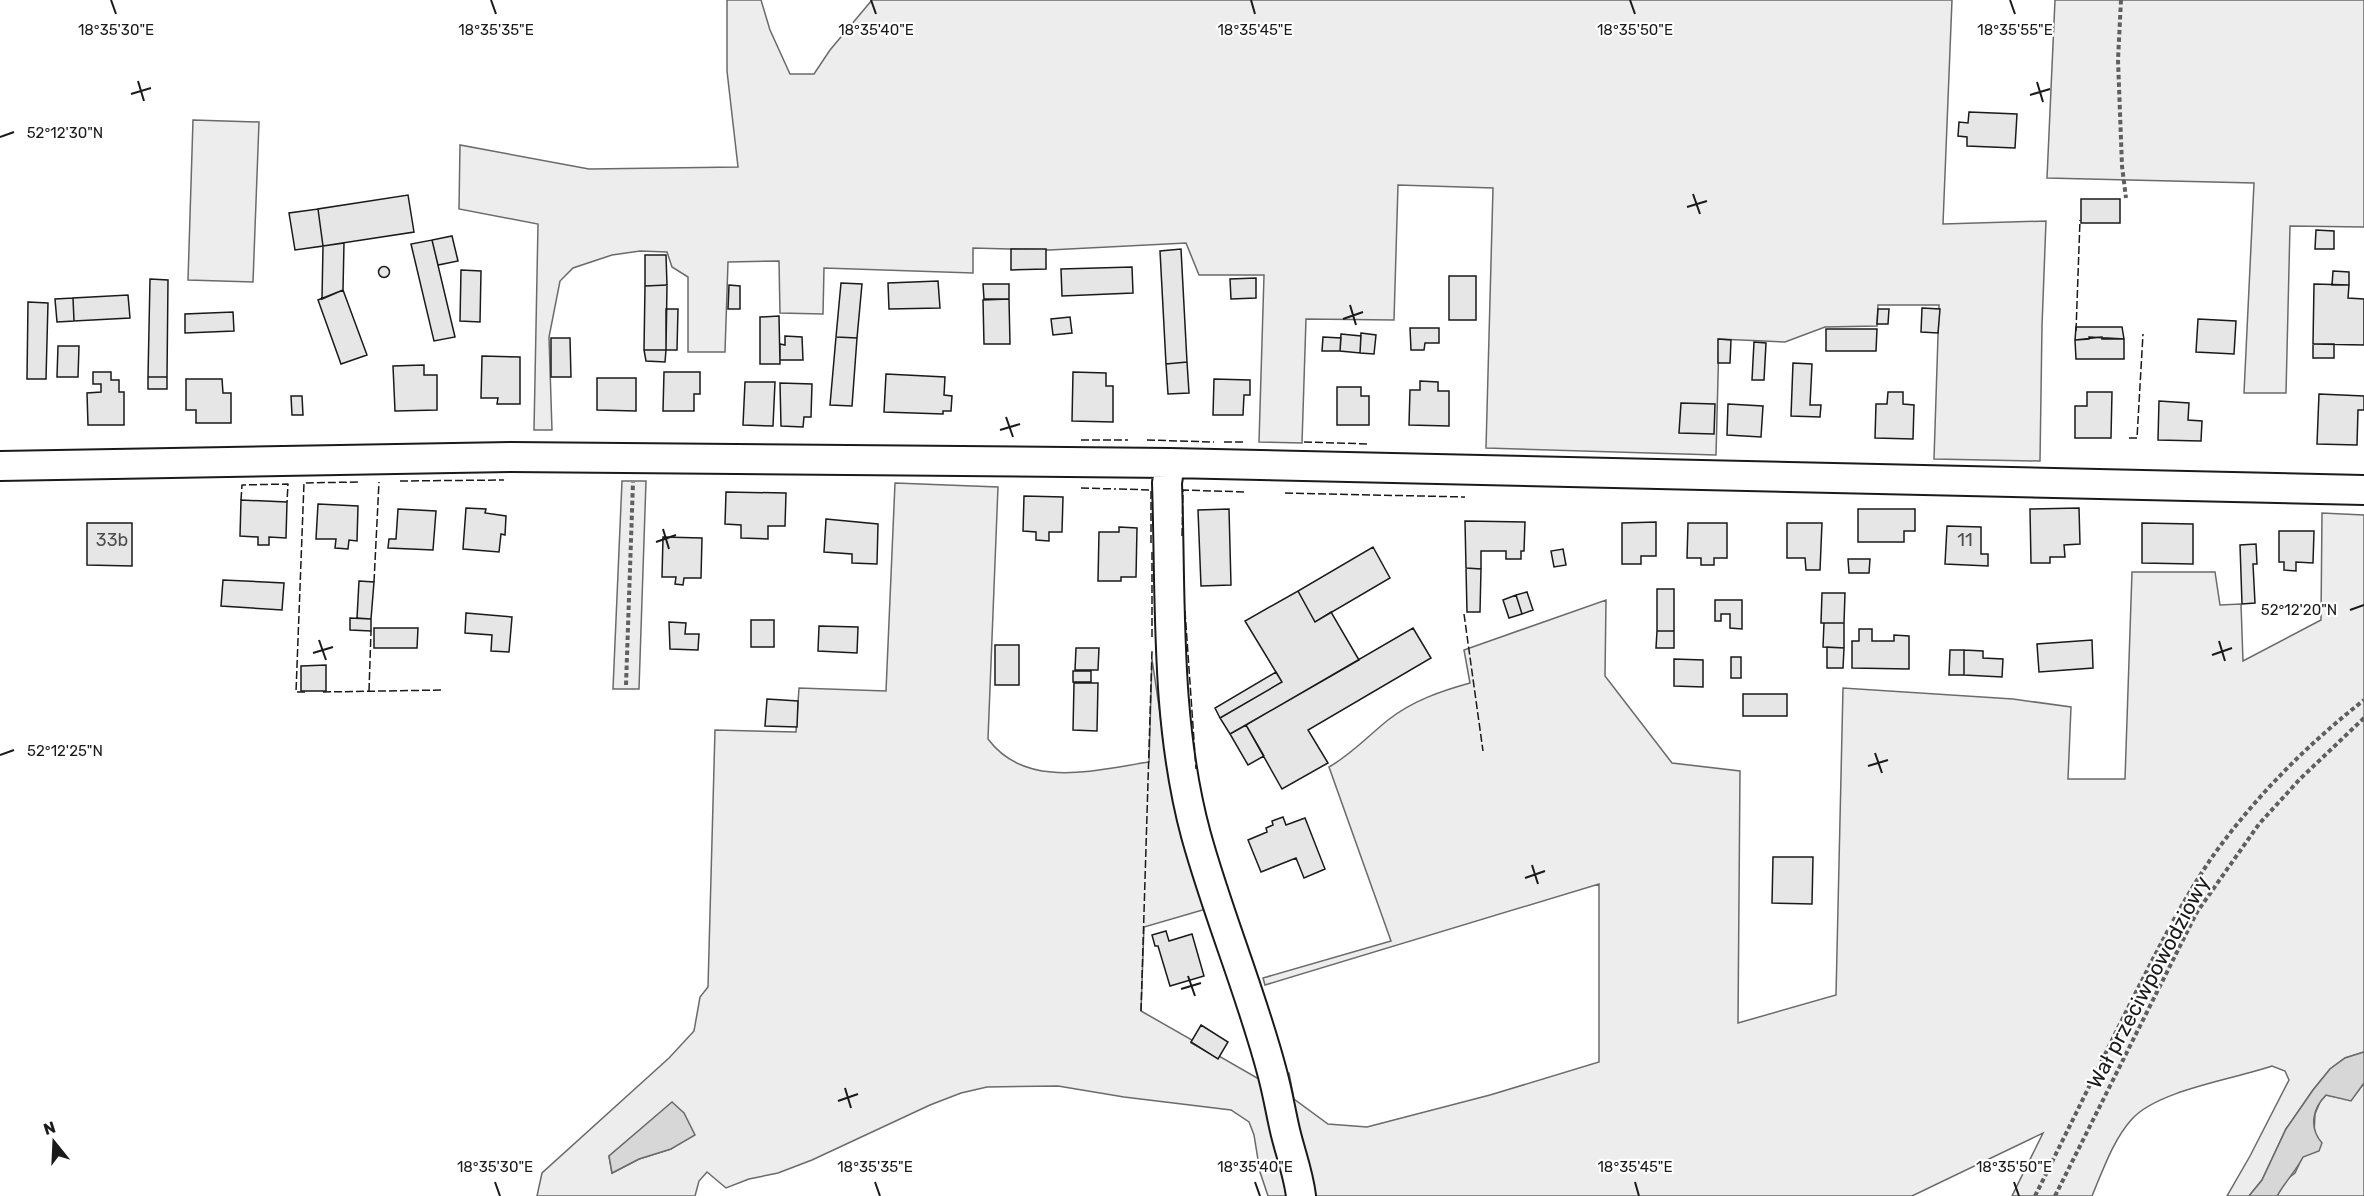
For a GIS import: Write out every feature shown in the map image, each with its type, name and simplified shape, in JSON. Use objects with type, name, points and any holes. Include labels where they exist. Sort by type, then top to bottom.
[{"type":"street","points":[[0,466],[511,457],[1170,463],[2364,490]]},
{"type":"street","points":[[1170,463],[1167,483],[1173,686],[1176,733],[1183,779],[1196,835],[1272,1072],[1298,1174],[1301,1196]]},
{"type":"path","points":[[2121,0],[2118,60],[2122,166],[2126,198]]},
{"type":"path","points":[[626,685],[633,458]]},
{"type":"path","points":[[2035,1196],[2144,977],[2202,872],[2235,826],[2282,774],[2323,734],[2364,700]]},
{"type":"path","name":"Wał przeciwpowodziowy","points":[[2055,1196],[2197,912],[2259,824],[2300,779],[2364,718]]},
{"type":"shaded area","points":[[727,0],[761,0],[770,30],[790,74],[814,74],[830,50],[872,0],[1952,0],[1943,224],[2046,221],[2040,461],[1934,459],[1939,305],[1878,305],[1877,326],[1825,327],[1785,342],[1719,339],[1716,455],[1486,448],[1493,188],[1398,185],[1394,320],[1306,319],[1302,443],[1259,442],[1264,275],[1199,275],[1186,243],[1049,250],[973,248],[973,273],[824,268],[823,314],[780,313],[779,261],[728,262],[725,352],[688,352],[688,277],[672,267],[667,252],[640,251],[612,255],[573,268],[560,281],[549,337],[552,430],[534,430],[538,224],[459,209],[460,145],[589,169],[738,167],[727,71]]},
{"type":"shaded area","points":[[2055,0],[2364,0],[2364,227],[2290,226],[2286,393],[2244,393],[2254,183],[2047,178]]},
{"type":"shaded area","points":[[193,120],[259,122],[253,282],[188,280]]},
{"type":"shaded area","points":[[622,481],[646,481],[639,689],[613,689]]},
{"type":"shaded area","points":[[895,483],[998,487],[988,739],[1004,755],[1022,765],[1041,771],[1084,772],[1149,762],[1152,659],[1173,802],[1206,909],[1144,927],[1141,1011],[1192,1040],[1191,1043],[1257,1078],[1289,1073],[1294,1099],[1328,1124],[1367,1127],[1490,1095],[1599,1062],[1599,884],[1265,985],[1263,978],[1391,941],[1329,767],[1353,751],[1388,720],[1407,707],[1438,693],[1470,683],[1464,650],[1606,600],[1605,676],[1672,763],[1740,771],[1738,1023],[1836,995],[1843,688],[2013,699],[2071,707],[2068,779],[2125,779],[2132,572],[2215,572],[2220,605],[2241,604],[2243,661],[2321,620],[2322,513],[2364,515],[2364,1052],[2345,1058],[2330,1069],[2313,1090],[2286,1129],[2262,1180],[2249,1196],[2227,1196],[2289,1080],[2285,1071],[2272,1066],[2198,1086],[2160,1100],[2144,1109],[2132,1119],[2119,1136],[2092,1196],[2012,1196],[2043,1133],[1912,1196],[1268,1196],[1249,1122],[1231,1110],[1124,1097],[1058,1086],[987,1087],[961,1093],[778,1173],[749,1179],[726,1188],[707,1172],[699,1181],[695,1196],[537,1196],[542,1173],[669,1058],[694,1031],[700,997],[708,987],[715,730],[796,732],[799,688],[886,691]],"holes":[[[672,1103],[671,1149],[639,1159],[612,1173],[609,1156]]]},
{"type":"shaded area","points":[[2364,1052],[2364,1083],[2351,1101],[2326,1095],[2315,1112],[2315,1131],[2322,1143],[2319,1151],[2303,1157],[2277,1196],[2249,1196],[2262,1180],[2286,1129],[2313,1090],[2330,1069],[2345,1058]]},
{"type":"shaded area","points":[[2364,1083],[2364,1196],[2277,1196],[2286,1180],[2295,1173],[2314,1134],[2315,1114],[2320,1102],[2326,1095],[2351,1100]]},
{"type":"shaded area","points":[[672,1102],[684,1113],[695,1135],[671,1149],[639,1159],[612,1173],[609,1156]]},
{"type":"building","points":[[1969,112],[2017,114],[2015,148],[1967,146],[1967,137],[1958,136],[1959,122],[1968,123]]},
{"type":"building","points":[[408,195],[414,232],[323,246],[318,209]]},
{"type":"building","points":[[2081,199],[2120,199],[2120,223],[2081,223]]},
{"type":"building","points":[[318,209],[323,246],[295,250],[289,213]]},
{"type":"building","points":[[2316,230],[2334,231],[2334,249],[2315,249]]},
{"type":"building","points":[[452,236],[458,261],[438,265],[432,240]]},
{"type":"building","points":[[432,240],[455,337],[434,341],[411,244]]},
{"type":"building","points":[[344,243],[343,290],[322,299],[323,246]]},
{"type":"building","points":[[1011,249],[1046,249],[1046,269],[1011,270]]},
{"type":"building","points":[[1181,249],[1187,362],[1166,364],[1160,251]]},
{"type":"building","points":[[645,255],[666,255],[667,285],[645,286]]},
{"type":"building","points":[[384,266],[390,272],[384,278],[378,272]]},
{"type":"building","points":[[1132,267],[1133,293],[1062,296],[1061,269]]},
{"type":"building","points":[[461,270],[481,271],[480,322],[460,321]]},
{"type":"building","points":[[2333,271],[2349,272],[2349,285],[2332,285]]},
{"type":"building","points":[[1449,276],[1476,276],[1476,320],[1449,320]]},
{"type":"building","points":[[1256,278],[1256,298],[1231,299],[1230,279]]},
{"type":"building","points":[[150,279],[168,280],[167,377],[148,377]]},
{"type":"building","points":[[938,281],[940,308],[889,309],[888,283]]},
{"type":"building","points":[[841,283],[862,284],[857,338],[836,337]]},
{"type":"building","points":[[983,284],[1009,284],[1009,299],[984,299]]},
{"type":"building","points":[[2314,284],[2349,285],[2348,298],[2364,299],[2364,345],[2313,344]]},
{"type":"building","points":[[667,285],[666,350],[644,350],[645,286]]},
{"type":"building","points":[[729,285],[740,286],[740,309],[728,309]]},
{"type":"building","points":[[343,290],[367,355],[341,364],[318,300]]},
{"type":"building","points":[[128,295],[130,318],[74,321],[73,298]]},
{"type":"building","points":[[73,298],[74,321],[57,322],[55,299]]},
{"type":"building","points":[[1009,299],[1010,344],[984,344],[983,300]]},
{"type":"building","points":[[28,302],[48,303],[46,379],[27,379]]},
{"type":"building","points":[[1922,308],[1940,309],[1938,333],[1921,332]]},
{"type":"building","points":[[666,309],[678,309],[677,350],[666,350]]},
{"type":"building","points":[[1878,309],[1889,309],[1888,324],[1877,324]]},
{"type":"building","points":[[233,312],[234,331],[185,333],[185,314]]},
{"type":"building","points":[[779,316],[780,364],[760,364],[760,317]]},
{"type":"building","points":[[1070,317],[1072,333],[1053,335],[1051,319]]},
{"type":"building","points":[[2198,319],[2236,321],[2234,354],[2196,352]]},
{"type":"building","points":[[2076,327],[2122,327],[2124,339],[2102,339],[2102,337],[2075,340]]},
{"type":"building","points":[[1410,328],[1439,328],[1439,343],[1425,343],[1424,350],[1411,350]]},
{"type":"building","points":[[1826,329],[1877,329],[1876,351],[1826,351]]},
{"type":"building","points":[[1361,333],[1376,335],[1374,354],[1360,353]]},
{"type":"building","points":[[1341,334],[1361,336],[1360,353],[1340,351]]},
{"type":"building","points":[[785,336],[802,337],[803,360],[780,360],[780,344],[785,345]]},
{"type":"building","points":[[836,337],[857,338],[852,406],[830,405]]},
{"type":"building","points":[[1323,337],[1341,338],[1340,351],[1322,351]]},
{"type":"building","points":[[2089,337],[2124,339],[2124,359],[2076,359],[2075,340],[2089,339]]},
{"type":"building","points":[[551,338],[570,338],[571,377],[551,377]]},
{"type":"building","points":[[1718,339],[1731,340],[1730,363],[1718,363]]},
{"type":"building","points":[[1754,342],[1766,343],[1764,380],[1752,380]]},
{"type":"building","points":[[2313,344],[2334,344],[2334,358],[2313,358]]},
{"type":"building","points":[[58,346],[79,346],[78,377],[57,377]]},
{"type":"building","points":[[644,350],[666,350],[665,362],[646,361]]},
{"type":"building","points":[[482,356],[520,357],[520,404],[497,404],[498,398],[481,398]]},
{"type":"building","points":[[1187,362],[1189,393],[1168,394],[1166,364]]},
{"type":"building","points":[[1793,363],[1812,364],[1810,405],[1821,405],[1820,417],[1791,416]]},
{"type":"building","points":[[424,365],[424,375],[437,375],[437,410],[395,411],[393,366]]},
{"type":"building","points":[[93,372],[111,372],[111,380],[119,380],[119,392],[124,392],[124,425],[88,425],[87,393],[101,392],[101,384],[93,384]]},
{"type":"building","points":[[664,372],[700,372],[700,394],[694,394],[694,411],[663,411]]},
{"type":"building","points":[[1073,372],[1106,373],[1106,386],[1113,386],[1113,422],[1072,421]]},
{"type":"building","points":[[886,374],[945,377],[944,395],[952,396],[951,411],[943,411],[943,414],[884,412]]},
{"type":"building","points":[[148,377],[167,377],[167,389],[148,389]]},
{"type":"building","points":[[597,378],[636,378],[636,411],[597,410]]},
{"type":"building","points":[[186,379],[222,379],[223,393],[231,393],[231,423],[196,423],[196,410],[186,410]]},
{"type":"building","points":[[1214,379],[1250,380],[1250,395],[1244,395],[1243,415],[1213,415]]},
{"type":"building","points":[[1420,381],[1438,382],[1438,391],[1449,391],[1449,426],[1409,425],[1410,390],[1420,390]]},
{"type":"building","points":[[745,382],[775,382],[773,426],[743,425]]},
{"type":"building","points":[[780,383],[812,384],[811,417],[804,417],[803,427],[781,426]]},
{"type":"building","points":[[1337,387],[1361,387],[1361,396],[1369,396],[1369,425],[1337,425]]},
{"type":"building","points":[[1888,392],[1903,392],[1903,404],[1914,405],[1913,439],[1875,438],[1876,404],[1887,404]]},
{"type":"building","points":[[2087,392],[2112,392],[2111,438],[2075,438],[2075,406],[2087,406]]},
{"type":"building","points":[[2319,394],[2364,396],[2364,410],[2358,410],[2357,445],[2317,444]]},
{"type":"building","points":[[291,396],[302,396],[303,415],[292,415]]},
{"type":"building","points":[[2159,401],[2189,403],[2188,420],[2202,421],[2201,441],[2158,440]]},
{"type":"building","points":[[1681,403],[1715,404],[1714,434],[1679,433]]},
{"type":"building","points":[[1728,404],[1763,406],[1761,437],[1727,435]]},
{"type":"building","points":[[726,492],[786,493],[785,526],[768,526],[768,539],[741,538],[741,525],[725,524]]},
{"type":"building","points":[[1024,496],[1063,497],[1062,532],[1049,532],[1049,541],[1036,540],[1036,532],[1023,531]]},
{"type":"building","points":[[241,500],[287,502],[286,538],[269,537],[269,545],[258,545],[258,537],[240,536]]},
{"type":"building","points":[[318,504],[358,506],[357,541],[349,540],[348,549],[335,548],[336,539],[316,539]]},
{"type":"building","points":[[466,508],[486,509],[485,513],[506,516],[505,535],[501,534],[499,552],[463,549]]},
{"type":"building","points":[[2079,508],[2080,544],[2064,545],[2065,557],[2050,557],[2050,563],[2031,563],[2030,509]]},
{"type":"building","points":[[398,509],[436,511],[433,550],[388,548],[389,539],[396,539]]},
{"type":"building","points":[[1229,509],[1231,585],[1201,586],[1198,510]]},
{"type":"building","points":[[1858,509],[1915,509],[1915,531],[1904,531],[1904,542],[1858,542]]},
{"type":"building","points":[[826,519],[878,524],[877,564],[852,563],[852,554],[824,552]]},
{"type":"building","points":[[1465,521],[1525,522],[1524,551],[1521,551],[1521,559],[1506,559],[1506,551],[1481,551],[1481,569],[1466,568]]},
{"type":"building","points":[[1656,522],[1656,556],[1641,556],[1641,564],[1622,564],[1622,523]]},
{"type":"building","points":[[87,523],[132,523],[132,566],[87,565]]},
{"type":"building","points":[[1688,523],[1727,523],[1727,558],[1714,558],[1714,565],[1701,565],[1701,558],[1687,558]]},
{"type":"building","points":[[1787,523],[1822,523],[1820,570],[1806,570],[1805,558],[1787,558]]},
{"type":"building","points":[[2142,523],[2193,524],[2193,564],[2142,563]]},
{"type":"building","points":[[1947,526],[1981,527],[1981,554],[1988,554],[1988,566],[1945,564]]},
{"type":"building","points":[[1119,527],[1137,528],[1136,577],[1121,577],[1121,581],[1098,581],[1099,532],[1119,532]]},
{"type":"building","points":[[2279,531],[2314,531],[2313,563],[2296,562],[2296,571],[2284,570],[2284,562],[2279,562]]},
{"type":"building","points":[[663,537],[702,538],[701,578],[684,578],[683,585],[675,584],[676,577],[662,577]]},
{"type":"building","points":[[2256,544],[2257,564],[2253,564],[2255,603],[2242,604],[2240,545]]},
{"type":"building","points":[[1373,547],[1390,578],[1315,622],[1298,591]]},
{"type":"building","points":[[1563,549],[1566,565],[1554,567],[1551,551]]},
{"type":"building","points":[[1848,559],[1870,559],[1869,573],[1849,573]]},
{"type":"building","points":[[1466,568],[1481,569],[1480,612],[1467,612]]},
{"type":"building","points":[[223,580],[284,583],[282,610],[221,606]]},
{"type":"building","points":[[359,581],[374,582],[371,619],[357,618]]},
{"type":"building","points":[[1657,589],[1674,589],[1674,631],[1657,631]]},
{"type":"building","points":[[1298,591],[1315,622],[1331,612],[1359,660],[1230,734],[1220,718],[1282,682],[1245,621]]},
{"type":"building","points":[[1527,592],[1533,610],[1522,614],[1516,595]]},
{"type":"building","points":[[1822,593],[1845,593],[1844,623],[1821,623]]},
{"type":"building","points":[[1516,595],[1522,614],[1509,618],[1503,600]]},
{"type":"building","points":[[1715,600],[1742,600],[1742,629],[1730,628],[1730,614],[1721,614],[1721,621],[1715,621]]},
{"type":"building","points":[[466,613],[512,617],[509,652],[491,651],[492,635],[465,633]]},
{"type":"building","points":[[350,618],[371,619],[371,631],[350,630]]},
{"type":"building","points":[[751,620],[774,620],[774,647],[751,647]]},
{"type":"building","points":[[669,622],[686,623],[685,634],[699,634],[698,650],[670,649]]},
{"type":"building","points":[[1824,623],[1844,623],[1844,648],[1823,647]]},
{"type":"building","points":[[819,626],[858,627],[857,653],[818,651]]},
{"type":"building","points":[[374,628],[418,628],[417,648],[374,648]]},
{"type":"building","points":[[1413,628],[1431,658],[1308,730],[1328,763],[1282,789],[1246,725]]},
{"type":"building","points":[[1859,629],[1872,629],[1872,641],[1894,641],[1894,635],[1909,636],[1909,669],[1852,668],[1852,641],[1859,641]]},
{"type":"building","points":[[1657,631],[1674,631],[1674,648],[1656,648]]},
{"type":"building","points":[[2092,640],[2093,668],[2039,672],[2037,644]]},
{"type":"building","points":[[995,645],[1019,645],[1019,685],[995,685]]},
{"type":"building","points":[[1827,647],[1844,648],[1843,668],[1827,668]]},
{"type":"building","points":[[1076,648],[1099,648],[1098,670],[1075,670]]},
{"type":"building","points":[[1950,650],[1964,650],[1964,675],[1949,675]]},
{"type":"building","points":[[1964,650],[1983,651],[1983,658],[2003,659],[2002,677],[1964,675]]},
{"type":"building","points":[[1731,657],[1741,657],[1741,678],[1731,678]]},
{"type":"building","points":[[1674,659],[1703,660],[1703,687],[1674,686]]},
{"type":"building","points":[[326,665],[326,691],[301,691],[301,666]]},
{"type":"building","points":[[1073,671],[1091,671],[1091,682],[1073,682]]},
{"type":"building","points":[[1276,672],[1282,682],[1220,718],[1215,708]]},
{"type":"building","points":[[1074,683],[1098,683],[1097,731],[1073,730]]},
{"type":"building","points":[[1743,694],[1787,694],[1787,716],[1743,716]]},
{"type":"building","points":[[767,699],[798,701],[797,727],[765,726]]},
{"type":"building","points":[[1246,725],[1264,756],[1248,765],[1230,734]]},
{"type":"building","points":[[1283,817],[1286,825],[1305,818],[1325,869],[1304,878],[1296,858],[1261,872],[1248,840],[1267,832],[1266,828],[1273,825],[1272,821]]},
{"type":"building","points":[[1773,857],[1813,857],[1812,904],[1772,903]]},
{"type":"building","points":[[1166,931],[1169,941],[1192,934],[1204,976],[1170,986],[1158,946],[1155,946],[1152,935]]},
{"type":"building","points":[[1201,1025],[1228,1042],[1218,1059],[1191,1042]]},
{"type":"fence","points":[[2076,331],[2080,220]]},
{"type":"fence","points":[[2129,438],[2137,438],[2143,334]]},
{"type":"fence","points":[[1081,440],[1128,440]]},
{"type":"fence","points":[[1147,440],[1214,442]]},
{"type":"fence","points":[[1224,442],[1243,442]]},
{"type":"fence","points":[[1304,442],[1368,444]]},
{"type":"fence","points":[[400,481],[504,480]]},
{"type":"fence","points":[[305,692],[296,692],[304,483],[358,482]]},
{"type":"fence","points":[[374,582],[379,482]]},
{"type":"fence","points":[[241,500],[242,485],[288,484],[287,502]]},
{"type":"fence","points":[[1081,488],[1116,489]]},
{"type":"fence","points":[[1119,489],[1151,490],[1151,546]]},
{"type":"fence","points":[[1182,536],[1183,490],[1246,492]]},
{"type":"fence","points":[[1285,493],[1465,497]]},
{"type":"fence","points":[[1152,549],[1152,637]]},
{"type":"fence","points":[[1185,611],[1196,769]]},
{"type":"fence","points":[[1464,614],[1483,751]]},
{"type":"fence","points":[[369,691],[371,631]]},
{"type":"fence","points":[[1141,1011],[1152,651]]},
{"type":"fence","points":[[323,692],[443,690]]}]
